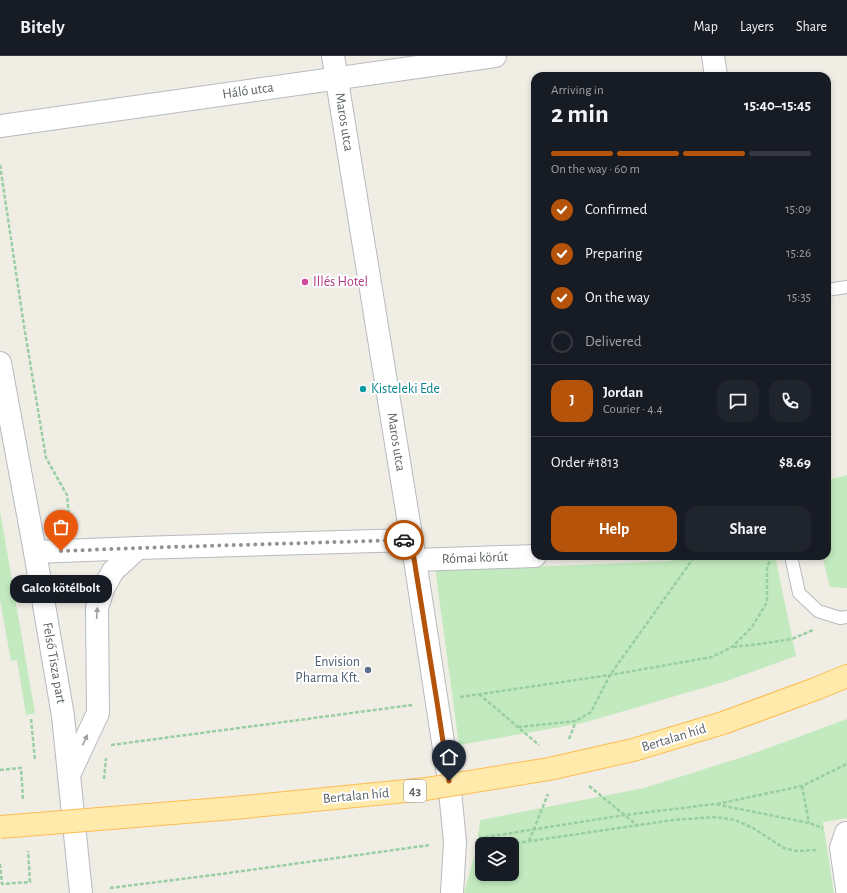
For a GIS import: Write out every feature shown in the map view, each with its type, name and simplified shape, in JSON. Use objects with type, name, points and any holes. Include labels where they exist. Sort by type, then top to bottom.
[{"type":"main road","name":"Bertalan híd","points":[[0,827],[426,790],[549,769],[633,750],[723,723],[847,676]]},
{"type":"street","name":"Maros utca","points":[[333,56],[449,781],[455,842],[452,893]]},
{"type":"street","name":"Háló utca","points":[[0,126],[496,56]]},
{"type":"street","points":[[713,56],[715,72]]},
{"type":"street","name":"Felső Tisza part","points":[[0,363],[35,552],[63,716],[81,893]]},
{"type":"street","points":[[69,776],[98,713],[97,608],[103,589],[113,571],[138,548]]},
{"type":"street","name":"Római körút","points":[[35,552],[138,548],[413,550],[531,556]]},
{"type":"street","points":[[845,838],[847,889]]},
{"type":"lane","points":[[831,289],[847,287]]},
{"type":"lane","points":[[791,560],[799,594],[818,611],[843,618]]},
{"type":"path","points":[[0,165],[24,326],[46,458],[67,495],[73,551]]},
{"type":"path","points":[[692,560],[610,675],[591,712],[576,721],[518,727],[478,694],[610,675],[712,657],[732,647],[752,627],[767,602],[768,567],[771,560]]},
{"type":"path","points":[[732,647],[792,639],[843,618]]},
{"type":"path","points":[[107,745],[437,702]]},
{"type":"path","points":[[31,720],[35,760]]},
{"type":"path","points":[[110,888],[455,842],[618,816],[715,804],[802,786],[847,764]]},
{"type":"path","points":[[0,770],[21,768],[23,799],[30,799]]},
{"type":"path","points":[[802,786],[810,822]]},
{"type":"path","points":[[715,804],[810,822],[845,838]]},
{"type":"path","points":[[519,843],[673,820],[715,817],[735,820],[753,828],[784,848],[797,851],[845,838]]},
{"type":"path","points":[[0,864],[2,884],[30,882],[27,851],[35,850]]},
{"type":"green space","points":[[847,475],[847,588],[830,587],[823,560],[831,560],[831,479]]},
{"type":"green space","points":[[0,511],[35,713],[26,715],[17,660],[11,661],[0,600]]},
{"type":"green space","points":[[776,560],[796,656],[727,681],[583,723],[459,745],[435,568],[554,566],[668,561]]},
{"type":"green space","points":[[847,719],[847,818],[823,822],[834,893],[464,893],[475,853],[475,881],[519,881],[519,837],[478,837],[480,820],[644,788],[746,756]]},
{"type":"way so far","points":[[61,551],[404,540]]},
{"type":"place","name":"Illés Hotel","points":[[305,282]]},
{"type":"place","name":"Kisteleki Ede","points":[[363,389]]},
{"type":"place","name":"Galco kötélbolt","points":[[61,551]]},
{"type":"place","name":"Envision Pharma Kft.","points":[[368,670]]},
{"type":"route","points":[[404,540],[411,540],[449,781]]}]
